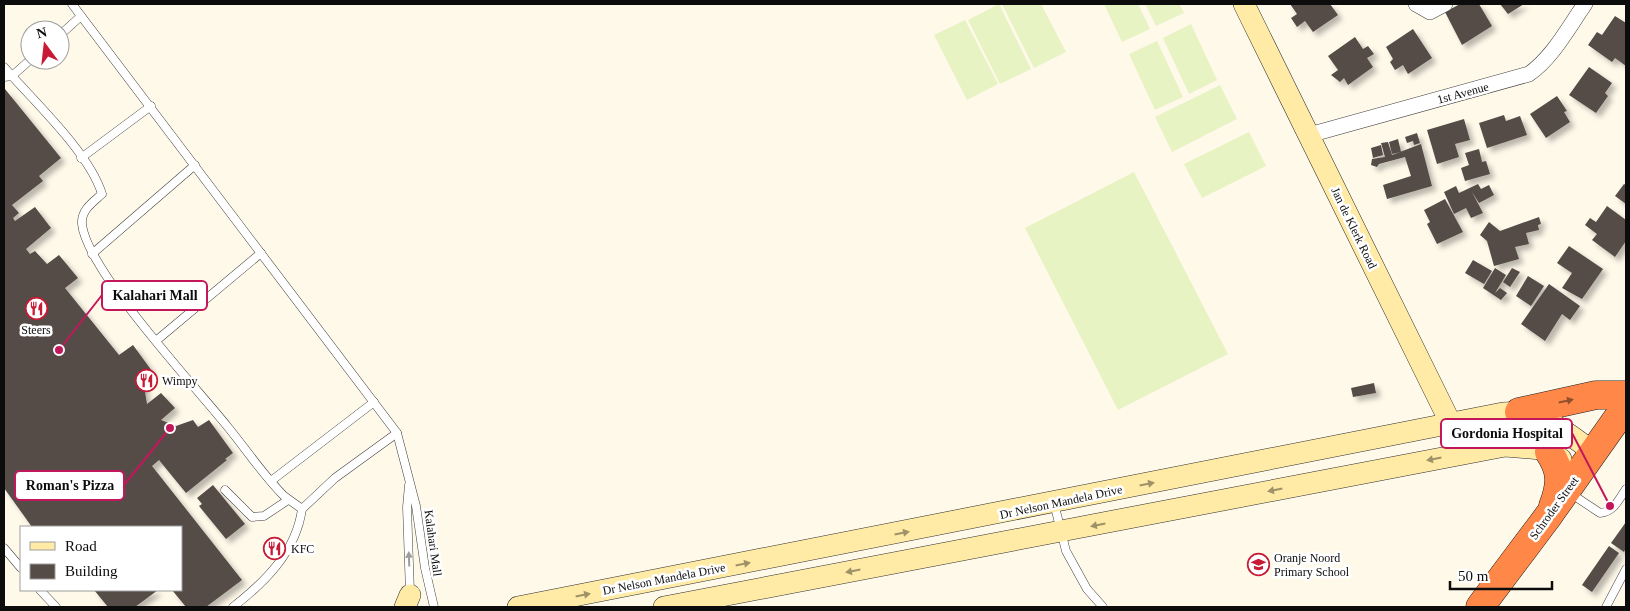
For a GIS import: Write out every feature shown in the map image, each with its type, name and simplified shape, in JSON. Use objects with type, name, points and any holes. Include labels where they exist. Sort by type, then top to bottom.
[{"type":"highway","points":[[1519,412],[1596,395],[1626,395]]},
{"type":"highway","name":"Schroder Street","points":[[1480,607],[1549,515],[1626,406]]},
{"type":"highway","points":[[1549,452],[1558,467],[1560,478],[1549,515]]},
{"type":"street","name":"Jan de Klerk Road","points":[[1244,4],[1451,424],[1459,454]]},
{"type":"street","points":[[1416,4],[1430,12],[1445,4]]},
{"type":"street","name":"1st Avenue","points":[[1309,136],[1529,74],[1540,66],[1549,55],[1585,4]]},
{"type":"street","name":"Dr Nelson Mandela Drive","points":[[518,607],[1519,412],[1550,421],[1580,472]]},
{"type":"street","points":[[664,607],[1505,446],[1541,449],[1580,472]]},
{"type":"lane","name":"Kalahari Mall","points":[[72,4],[397,433],[416,506],[425,568],[434,607]]},
{"type":"lane","points":[[70,26],[81,16]]},
{"type":"lane","points":[[4,66],[8,77],[48,116],[93,173],[102,194],[85,210],[82,216],[83,233],[92,254],[111,284],[271,481],[288,500],[302,509]]},
{"type":"lane","points":[[8,77],[20,68]]},
{"type":"lane","points":[[82,158],[151,106]]},
{"type":"lane","points":[[92,254],[195,165]]},
{"type":"lane","points":[[157,340],[262,253]]},
{"type":"lane","points":[[271,481],[374,402]]},
{"type":"lane","points":[[233,607],[275,569],[285,555],[300,522],[302,509],[335,478],[397,433]]},
{"type":"lane","points":[[1580,472],[1600,512],[1613,508],[1626,489]]},
{"type":"lane","name":"Kalahari Mall","points":[[409,482],[407,507],[409,603]]},
{"type":"lane","points":[[225,490],[252,518],[264,516],[288,500]]},
{"type":"lane","points":[[1054,503],[1066,551],[1087,589],[1103,607]]},
{"type":"lane","points":[[4,548],[20,567]]},
{"type":"lane","points":[[1606,607],[1626,569]]},
{"type":"lane","points":[[41,591],[56,607]]},
{"type":"green space","points":[[999,4],[1031,69],[1000,84],[968,20]]},
{"type":"green space","points":[[1002,4],[1041,4],[1066,52],[1034,68]]},
{"type":"green space","points":[[1104,4],[1138,4],[1150,29],[1122,42]]},
{"type":"green space","points":[[1145,4],[1179,4],[1184,13],[1156,26]]},
{"type":"green space","points":[[965,20],[998,84],[967,100],[934,35]]},
{"type":"green space","points":[[1191,24],[1217,80],[1189,94],[1163,38]]},
{"type":"green space","points":[[1157,41],[1183,97],[1155,110],[1129,54]]},
{"type":"green space","points":[[1220,85],[1237,119],[1172,152],[1155,117]]},
{"type":"green space","points":[[1249,132],[1266,166],[1202,198],[1184,164]]},
{"type":"green space","points":[[1134,172],[1228,354],[1118,410],[1025,228]]},
{"type":"building","points":[[1290,4],[1330,4],[1338,15],[1313,32],[1305,21],[1297,27],[1291,18],[1297,14]]},
{"type":"building","points":[[1460,4],[1479,4],[1492,26],[1462,45],[1445,12]]},
{"type":"building","points":[[1500,4],[1524,4],[1508,14]]},
{"type":"building","points":[[1615,16],[1626,23],[1626,66],[1615,58],[1612,62],[1588,45],[1597,32],[1602,35]]},
{"type":"building","points":[[1413,29],[1432,58],[1408,74],[1403,65],[1395,70],[1390,62],[1393,59],[1386,47]]},
{"type":"building","points":[[1355,37],[1363,49],[1368,46],[1374,54],[1367,58],[1373,67],[1348,85],[1344,78],[1340,82],[1331,75],[1338,70],[1328,56]]},
{"type":"building","points":[[1589,67],[1612,83],[1605,93],[1608,96],[1596,113],[1569,95]]},
{"type":"building","points":[[5,89],[61,158],[39,176],[43,181],[12,205],[19,213],[13,218],[15,221],[35,207],[51,228],[26,249],[30,254],[35,251],[47,264],[59,255],[78,278],[65,288],[119,355],[133,345],[152,371],[144,386],[147,404],[161,393],[175,408],[161,420],[176,426],[193,420],[198,427],[209,420],[233,453],[186,493],[159,460],[152,466],[242,580],[206,607],[186,607],[173,591],[182,591],[182,526],[31,526],[4,488]]},
{"type":"building","points":[[1557,96],[1567,111],[1564,112],[1570,122],[1546,138],[1530,114]]},
{"type":"building","points":[[1504,115],[1506,121],[1520,116],[1527,135],[1487,148],[1479,123]]},
{"type":"building","points":[[1464,119],[1470,140],[1455,144],[1459,157],[1437,164],[1427,130]]},
{"type":"building","points":[[1417,133],[1420,143],[1414,145],[1413,141],[1407,143],[1405,137]]},
{"type":"building","points":[[1398,139],[1401,152],[1392,154],[1389,142]]},
{"type":"building","points":[[1388,142],[1392,155],[1421,144],[1432,186],[1387,199],[1383,185],[1411,176],[1405,157],[1379,164],[1377,167],[1371,165],[1372,159],[1385,157],[1381,143]]},
{"type":"building","points":[[1381,145],[1383,155],[1373,158],[1371,148]]},
{"type":"building","points":[[1479,149],[1482,162],[1486,161],[1490,174],[1465,181],[1461,168],[1469,165],[1465,153]]},
{"type":"building","points":[[1478,184],[1481,189],[1489,185],[1494,195],[1479,203],[1472,192],[1483,213],[1471,218],[1466,208],[1454,214],[1444,192],[1456,186],[1459,193]]},
{"type":"building","points":[[1624,184],[1626,185],[1626,204],[1615,196]]},
{"type":"building","points":[[1445,199],[1463,232],[1437,244],[1427,224],[1430,222],[1424,210]]},
{"type":"building","points":[[1607,206],[1626,220],[1626,241],[1615,257],[1592,240],[1597,234],[1585,225],[1590,218],[1596,222]]},
{"type":"building","points":[[1539,217],[1541,224],[1538,225],[1539,230],[1526,233],[1529,244],[1515,247],[1519,259],[1494,266],[1487,241],[1480,235],[1489,222],[1500,231]]},
{"type":"building","points":[[1569,246],[1603,269],[1582,299],[1562,288],[1572,273],[1557,263]]},
{"type":"building","points":[[1473,260],[1492,271],[1484,284],[1465,273]]},
{"type":"building","points":[[1495,268],[1506,275],[1495,293],[1500,288],[1507,293],[1501,300],[1483,288]]},
{"type":"building","points":[[1512,268],[1520,272],[1510,287],[1503,282]]},
{"type":"building","points":[[1528,276],[1544,286],[1531,306],[1516,296]]},
{"type":"building","points":[[1549,284],[1580,306],[1570,320],[1562,314],[1545,341],[1521,324]]},
{"type":"building","points":[[1374,383],[1376,393],[1353,397],[1351,388]]},
{"type":"building","points":[[213,485],[245,524],[226,539],[199,506],[202,504],[197,498]]},
{"type":"building","points":[[1626,522],[1626,548],[1624,552],[1611,543]]},
{"type":"building","points":[[1609,546],[1619,553],[1592,592],[1582,585]]},
{"type":"building","points":[[95,591],[157,591],[135,607],[108,607]]},
{"type":"place","name":"Steers","points":[[36,309]]},
{"type":"place","name":"Kalahari Mall","points":[[59,350]]},
{"type":"place","name":"Wimpy","points":[[146,381]]},
{"type":"place","name":"Roman's Pizza","points":[[170,428]]},
{"type":"place","name":"Gordonia Hospital","points":[[1610,506]]},
{"type":"place","name":"KFC","points":[[275,549]]},
{"type":"place","name":"Oranje Noord Primary School","points":[[1258,565]]}]
